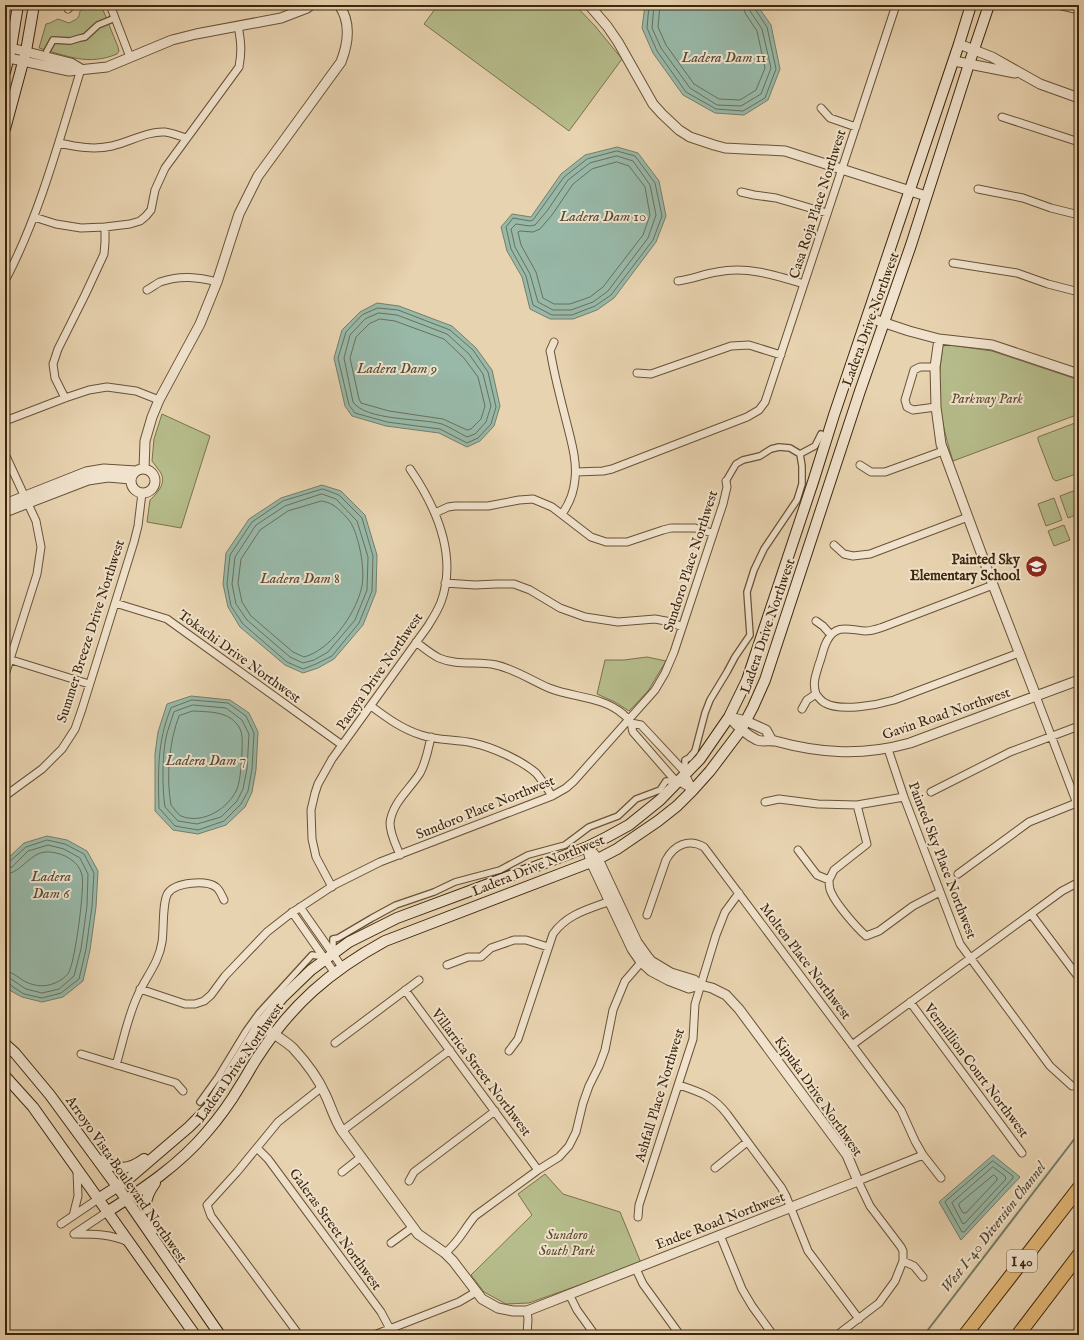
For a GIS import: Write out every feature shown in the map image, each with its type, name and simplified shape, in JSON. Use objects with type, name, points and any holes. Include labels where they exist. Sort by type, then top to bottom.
[{"type":"highway","name":"I 40","points":[[966,1335],[1079,1188]]},
{"type":"highway","points":[[1018,1335],[1079,1254]]},
{"type":"main road","points":[[5,72],[11,48],[18,5]]},
{"type":"main road","points":[[5,129],[25,56],[34,5]]},
{"type":"main road","name":"Ladera Drive Northwest","points":[[98,1200],[126,1181],[189,1127],[208,1108],[259,1026],[288,992],[327,954],[396,918],[587,847],[629,825],[660,800],[680,776],[700,759],[728,717],[747,680],[867,317],[954,61],[971,5]]},
{"type":"main road","name":"Ladera Drive Northwest","points":[[108,1212],[162,1174],[192,1148],[217,1120],[241,1086],[256,1058],[289,1014],[308,994],[338,970],[358,955],[385,941],[594,860],[617,849],[677,806],[710,771],[743,726],[765,680],[883,323],[900,278],[989,5]]},
{"type":"main road","name":"Arroyo Vista Boulevard Northwest","points":[[5,1044],[16,1053],[50,1095],[127,1200],[220,1335]]},
{"type":"main road","points":[[5,1076],[33,1107],[195,1335]]},
{"type":"main road","points":[[96,1159],[113,1167],[125,1169],[137,1164],[161,1147],[171,1143]]},
{"type":"main road","points":[[162,1174],[148,1193],[145,1206],[147,1219],[172,1258],[174,1269]]},
{"type":"street","points":[[110,5],[130,57]]},
{"type":"street","points":[[11,48],[25,56],[69,71],[107,67],[183,36],[281,18],[311,5]]},
{"type":"street","points":[[140,470],[145,441],[152,417],[159,400],[200,324],[217,282],[238,214],[258,176],[341,62],[348,38],[347,25],[339,5]]},
{"type":"street","points":[[589,5],[618,42],[653,104],[679,130],[690,137],[714,145],[732,148],[785,151],[926,196]]},
{"type":"street","name":"Casa Roja Place Northwest","points":[[576,472],[603,471],[612,469],[747,417],[759,410],[765,402],[896,5]]},
{"type":"street","points":[[1058,5],[1079,10]]},
{"type":"street","points":[[47,51],[53,40],[70,41],[80,38],[85,36],[98,25],[115,18]]},
{"type":"street","points":[[34,218],[56,224],[81,228],[130,224],[146,216],[151,210],[155,190],[165,168],[239,67],[242,45],[238,26]]},
{"type":"street","points":[[959,44],[992,57],[1045,87],[1079,98]]},
{"type":"street","points":[[9,58],[25,56]]},
{"type":"street","points":[[954,61],[1026,77]]},
{"type":"street","points":[[5,281],[34,218],[60,143],[81,69]]},
{"type":"street","points":[[821,108],[830,118],[856,127]]},
{"type":"street","points":[[1002,117],[1079,142]]},
{"type":"street","points":[[60,143],[79,148],[110,146],[127,142],[152,133],[167,132],[186,138]]},
{"type":"street","points":[[978,189],[1024,198],[1051,208],[1079,215]]},
{"type":"street","points":[[741,192],[776,198],[827,213]]},
{"type":"street","points":[[65,398],[56,378],[54,364],[58,349],[104,254],[105,227]]},
{"type":"street","points":[[953,263],[1017,274],[1079,292]]},
{"type":"street","points":[[678,281],[718,272],[752,270],[768,273],[804,284]]},
{"type":"street","points":[[147,290],[160,282],[183,277],[194,277],[217,282]]},
{"type":"street","points":[[867,317],[909,332],[939,339],[992,345],[1079,374]]},
{"type":"street","points":[[939,339],[935,367],[936,407],[939,434],[944,451],[993,585],[1078,804],[1029,822],[958,874]]},
{"type":"street","points":[[554,342],[550,351],[572,444],[576,472],[575,484],[567,506],[562,514]]},
{"type":"street","points":[[637,373],[651,374],[731,346],[749,345],[781,355]]},
{"type":"street","points":[[935,367],[920,367],[914,370],[904,400],[907,407],[913,410],[936,407]]},
{"type":"street","points":[[5,421],[89,390],[107,387],[136,391],[159,400]]},
{"type":"street","points":[[800,454],[815,446],[821,434]]},
{"type":"street","points":[[680,776],[685,760],[696,751],[705,713],[710,700],[728,672],[735,657],[750,635],[747,592],[754,570],[764,549],[797,500],[802,484],[800,454],[790,448],[779,447],[771,449],[760,456],[743,460],[736,464],[726,481]]},
{"type":"street","points":[[860,465],[871,472],[885,472],[944,451]]},
{"type":"street","points":[[5,454],[26,499],[39,532],[41,547],[37,574],[7,659],[5,675]]},
{"type":"street","points":[[5,512],[26,499],[86,472],[104,469],[140,470],[150,471],[153,474],[155,482],[152,490],[142,493],[135,490],[132,486],[132,474],[140,470]]},
{"type":"street","name":"Pacaya Drive Northwest","points":[[332,886],[319,864],[314,849],[311,831],[311,810],[318,784],[332,759],[437,611],[443,595],[446,567],[445,549],[440,524],[428,496],[410,469]]},
{"type":"street","points":[[5,504],[88,480],[108,477],[131,480]]},
{"type":"street","name":"Sundoro Place Northwest","points":[[140,989],[185,1004],[195,1004],[204,1001],[258,941],[292,912],[332,886],[368,868],[552,796],[566,788],[630,721],[655,690],[670,663],[722,504],[727,487],[726,481]]},
{"type":"street","name":"Summer Breeze Drive Northwest","points":[[5,796],[42,769],[62,749],[75,729],[138,526],[142,493]]},
{"type":"street","points":[[435,513],[448,507],[488,506],[525,499],[544,503],[552,507],[591,537],[606,542],[627,542],[671,528],[696,528],[712,533]]},
{"type":"street","points":[[834,545],[844,554],[853,556],[866,555],[968,517]]},
{"type":"street","points":[[445,583],[475,585],[514,584],[530,590],[560,608],[586,617],[618,622],[655,619],[672,622],[682,627]]},
{"type":"street","points":[[993,585],[883,627],[864,631],[847,628],[839,630],[831,635],[826,642],[814,683],[816,694],[824,703],[839,707],[876,705],[894,700],[1020,652]]},
{"type":"street","name":"Tokachi Drive Northwest","points":[[115,603],[167,619],[342,745]]},
{"type":"street","points":[[816,621],[831,635]]},
{"type":"street","points":[[327,954],[333,939],[338,938],[396,905],[434,892],[455,882],[500,870],[528,855],[565,845],[589,827],[615,818],[636,798],[660,790],[666,781],[680,776],[683,770],[641,725],[630,721],[617,709],[600,700],[575,696],[551,689],[508,669],[495,665],[444,660],[432,654],[416,642]]},
{"type":"street","points":[[7,659],[89,684]]},
{"type":"street","name":"Gavin Road Northwest","points":[[728,717],[743,726],[759,740],[772,741],[826,752],[858,752],[888,749],[910,743],[1079,680]]},
{"type":"street","points":[[802,709],[808,700],[816,694]]},
{"type":"street","points":[[371,706],[395,723],[414,732],[431,737],[474,743],[495,750],[518,761],[535,773],[552,796]]},
{"type":"street","points":[[630,721],[633,732],[673,778],[680,776]]},
{"type":"street","points":[[931,792],[1010,752],[1079,726]]},
{"type":"street","points":[[400,855],[390,827],[392,817],[396,806],[422,767],[427,755],[431,737]]},
{"type":"street","name":"Painted Sky Place Northwest","points":[[888,749],[904,797],[960,944],[1050,1066],[1072,1086]]},
{"type":"street","points":[[680,776],[693,790]]},
{"type":"street","points":[[765,802],[779,798],[818,804],[857,805],[904,797]]},
{"type":"street","points":[[857,805],[867,844],[834,870],[829,880],[829,886],[833,897],[857,928],[866,936],[879,931],[913,906],[940,892]]},
{"type":"street","name":"Molten Place Northwest","points":[[647,915],[666,860],[670,853],[684,844],[698,844],[704,847],[901,1110],[923,1155],[941,1178]]},
{"type":"street","name":"Kipuka Drive Northwest","points":[[587,847],[613,900],[632,949],[644,959],[651,971],[668,980],[689,988],[700,986],[712,988],[726,995],[739,1009],[847,1155],[870,1206],[901,1246],[904,1261]]},
{"type":"street","points":[[798,850],[818,876],[829,880]]},
{"type":"street","points":[[852,1045],[1062,891],[1079,882]]},
{"type":"street","points":[[116,1065],[125,1032],[140,989],[153,968],[161,949],[165,898],[169,892],[177,886],[184,884],[210,884],[218,889],[224,900]]},
{"type":"street","name":"Ashfall Place Northwest","points":[[638,1217],[639,1205],[693,1038],[695,1004],[700,986],[725,912],[739,893]]},
{"type":"street","points":[[509,1051],[518,1038],[553,934],[566,919],[613,900]]},
{"type":"street","points":[[300,907],[338,970]]},
{"type":"street","points":[[292,912],[327,954]]},
{"type":"street","points":[[1031,914],[1079,978]]},
{"type":"street","points":[[447,965],[468,957],[481,957],[491,948],[514,940],[526,940],[548,947]]},
{"type":"street","points":[[200,1102],[218,1078],[246,1031],[259,1013],[312,955],[327,954]]},
{"type":"street","points":[[446,1253],[460,1239],[475,1216],[538,1170],[559,1157],[569,1146],[576,1132],[589,1086],[605,1050],[613,1010],[625,981],[644,959]]},
{"type":"street","points":[[335,1043],[419,980]]},
{"type":"street","name":"Villarrica Street Northwest","points":[[406,990],[538,1170]]},
{"type":"street","name":"Vermillion Court Northwest","points":[[910,1002],[1022,1153]]},
{"type":"street","points":[[259,1026],[292,1048],[322,1087],[336,1121],[342,1131],[418,1234],[446,1253],[476,1292],[487,1303],[498,1308],[513,1311],[527,1311],[527,1335]]},
{"type":"street","points":[[342,1131],[450,1050]]},
{"type":"street","points":[[81,1054],[176,1083],[183,1091]]},
{"type":"street","points":[[679,1085],[704,1094],[720,1105],[781,1188],[791,1208],[808,1251],[859,1319]]},
{"type":"street","points":[[299,1335],[211,1216],[206,1205],[258,1148],[278,1122],[322,1087]]},
{"type":"street","points":[[409,1181],[414,1172],[495,1111]]},
{"type":"street","points":[[715,1168],[747,1142]]},
{"type":"street","name":"Galeras Street Northwest","points":[[258,1148],[268,1159],[381,1312],[390,1329]]},
{"type":"street","name":"Endee Road Northwest","points":[[527,1311],[923,1155]]},
{"type":"street","points":[[342,1172],[361,1157]]},
{"type":"street","points":[[73,1216],[78,1196],[77,1170]]},
{"type":"street","points":[[61,1224],[98,1200]]},
{"type":"street","points":[[108,1212],[74,1235],[103,1234],[117,1237],[129,1243]]},
{"type":"street","points":[[391,1243],[413,1227]]},
{"type":"street","points":[[720,1235],[742,1289],[752,1306],[773,1335]]},
{"type":"street","points":[[836,1335],[879,1303],[895,1281],[904,1261],[914,1266],[923,1277]]},
{"type":"street","points":[[636,1269],[643,1284],[680,1335]]},
{"type":"street","points":[[374,1335],[458,1302],[476,1292]]},
{"type":"street","points":[[569,1294],[577,1310],[595,1335]]},
{"type":"green space","points":[[83,5],[101,5],[118,47],[119,51],[117,54],[106,58],[87,59],[68,57],[39,48],[46,24],[58,19],[69,23],[74,21],[78,17]]},
{"type":"green space","points":[[438,5],[575,5],[595,26],[622,59],[569,131],[424,24]]},
{"type":"green space","name":"Parkway Park","points":[[943,344],[992,351],[1079,380],[1079,414],[953,461],[941,414],[939,394]]},
{"type":"green space","points":[[162,414],[210,436],[181,528],[147,522],[150,500],[162,485],[161,473],[152,461],[154,439]]},
{"type":"green space","points":[[1075,423],[1079,423],[1079,473],[1056,481],[1053,479],[1038,437]]},
{"type":"green space","points":[[1076,490],[1079,498],[1079,514],[1068,518],[1060,496]]},
{"type":"green space","points":[[1054,498],[1062,520],[1046,526],[1038,504]]},
{"type":"green space","points":[[1064,525],[1070,540],[1054,546],[1048,531]]},
{"type":"green space","points":[[647,657],[666,661],[648,691],[629,711],[615,702],[597,694],[605,660],[624,660]]},
{"type":"green space","name":"Sundoro South Park","points":[[545,1174],[563,1194],[620,1212],[641,1263],[529,1303],[506,1304],[484,1292],[471,1275],[532,1215],[518,1194]]},
{"type":"water","name":"Ladera Dam 11","points":[[645,5],[757,5],[771,25],[780,69],[768,100],[744,115],[715,113],[683,95],[653,53],[642,28]]},
{"type":"water","name":"Ladera Dam 10","points":[[617,147],[638,153],[659,181],[666,216],[656,242],[614,298],[597,310],[573,319],[550,319],[530,309],[522,277],[507,251],[501,227],[512,214],[531,217],[561,174],[585,155]]},
{"type":"water","name":"Ladera Dam 9","points":[[377,303],[399,306],[452,326],[476,348],[492,370],[500,406],[494,426],[480,441],[467,447],[439,433],[386,426],[352,416],[345,406],[334,358],[342,330],[360,312]]},
{"type":"water","name":"Ladera Dam 8","points":[[322,485],[341,491],[365,515],[377,555],[376,592],[363,625],[334,659],[318,668],[303,673],[285,665],[240,627],[228,607],[223,584],[226,553],[249,519],[281,498]]},
{"type":"water","name":"Ladera Dam 7","points":[[191,696],[230,700],[249,713],[258,732],[256,770],[252,792],[245,807],[226,825],[198,834],[173,830],[155,811],[155,754],[158,732],[167,704]]},
{"type":"water","name":"Ladera Dam 6","points":[[47,836],[67,840],[87,851],[98,871],[96,907],[90,950],[83,981],[63,997],[42,1002],[22,997],[11,991],[5,985],[5,861],[24,843]]},
{"type":"water","points":[[993,1155],[1020,1177],[961,1240],[939,1202]]},
{"type":"waterway","name":"West I-40 Diversion Channel","points":[[924,1335],[1079,1133]]},
{"type":"place","name":"Painted Sky Elementary School","points":[[1036,567]]}]
